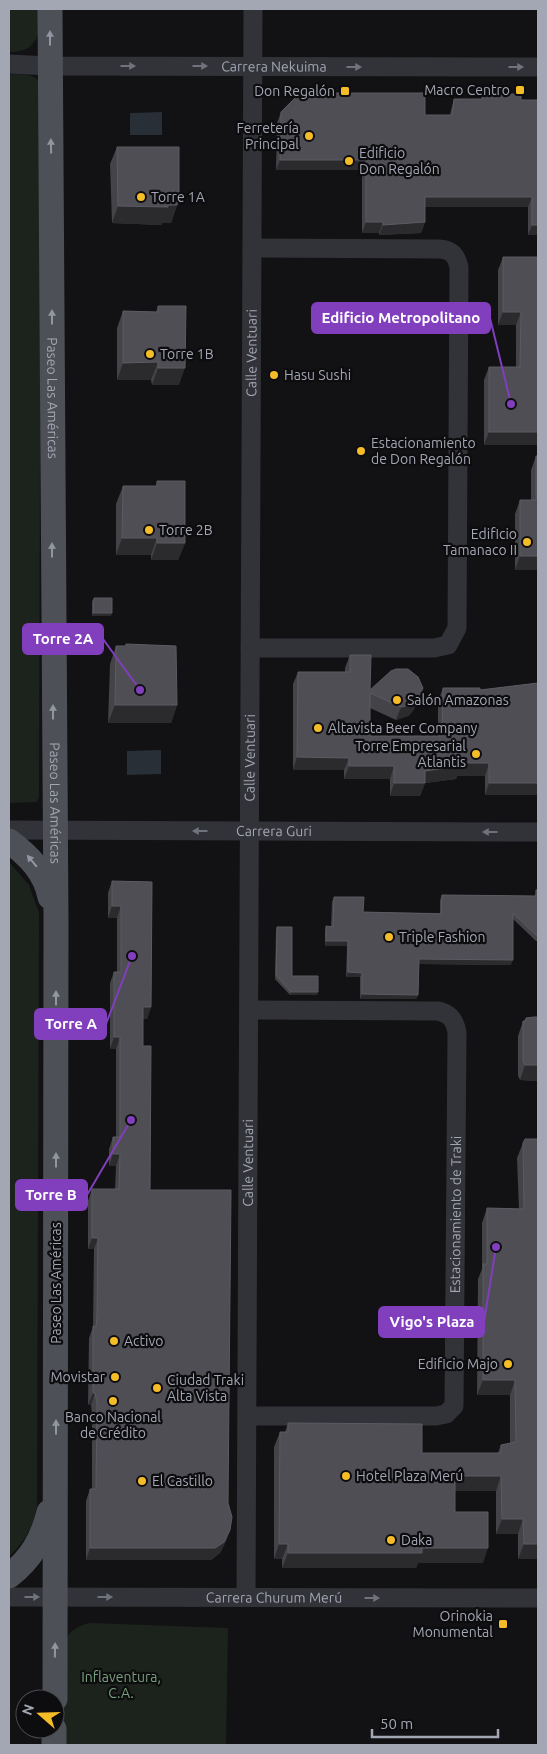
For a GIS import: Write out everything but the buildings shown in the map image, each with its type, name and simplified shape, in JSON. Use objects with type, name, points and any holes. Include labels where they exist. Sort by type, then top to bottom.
[{"type":"main road","name":"Paseo Las Américas","points":[[50,9],[53,831],[56,921],[55,1689]]},
{"type":"main road","points":[[9,842],[26,854],[39,870],[48,887],[56,921]]},
{"type":"main road","points":[[9,1576],[22,1566],[36,1549],[46,1524],[56,1476]]},
{"type":"street","name":"Calle Ventuari","points":[[246,1597],[253,9]]},
{"type":"street","name":"Carrera Nekuima","points":[[9,64],[50,66],[538,67]]},
{"type":"street","points":[[250,648],[434,648],[448,645],[454,637],[457,628],[459,286],[458,260],[447,249],[252,248]]},
{"type":"street","name":"Carrera Guri","points":[[9,830],[538,832]]},
{"type":"street","name":"Estacionamiento de Traki","points":[[246,1416],[436,1416],[446,1414],[454,1406],[457,1033],[453,1019],[446,1013],[437,1011],[248,1010]]},
{"type":"street","name":"Carrera Churum Merú","points":[[9,1597],[538,1598]]},
{"type":"green space","points":[[9,9],[41,9],[40,26],[36,40],[27,49],[9,52]]},
{"type":"green space","points":[[9,74],[32,76],[41,85],[39,797],[37,802],[9,803]]},
{"type":"green space","points":[[9,862],[29,885],[39,913],[37,1505],[34,1520],[28,1533],[9,1556]]},
{"type":"green space","name":"Inflaventura, C.A.","points":[[91,1623],[228,1628],[226,1745],[64,1745],[65,1689],[60,1689],[61,1661],[66,1639],[73,1630]]},
{"type":"shaded area","points":[[162,112],[162,135],[130,135],[130,113]]},
{"type":"shaded area","points":[[161,750],[161,774],[127,775],[127,751]]},
{"type":"place","name":"Macro Centro","points":[[520,90]]},
{"type":"place","name":"Don Regalón","points":[[345,91]]},
{"type":"place","name":"Ferretería Principal","points":[[309,136]]},
{"type":"place","name":"Edificio Don Regalón","points":[[349,161]]},
{"type":"place","name":"Torre 1A","points":[[141,197]]},
{"type":"place","name":"Torre 1B","points":[[150,354]]},
{"type":"place","name":"Hasu Sushi","points":[[274,375]]},
{"type":"place","name":"Edificio Metropolitano","points":[[511,404]]},
{"type":"place","name":"Estacionamiento de Don Regalón","points":[[361,451]]},
{"type":"place","name":"Torre 2B","points":[[149,530]]},
{"type":"place","name":"Edificio Tamanaco II","points":[[527,542]]},
{"type":"place","name":"Torre 2A","points":[[140,690]]},
{"type":"place","name":"Salón Amazonas","points":[[397,700]]},
{"type":"place","name":"Altavista Beer Company","points":[[318,728]]},
{"type":"place","name":"Torre Empresarial Atlantis","points":[[476,754]]},
{"type":"place","name":"Triple Fashion","points":[[389,937]]},
{"type":"place","name":"Torre A","points":[[132,956]]},
{"type":"place","name":"Torre B","points":[[131,1120]]},
{"type":"place","name":"Vigo's Plaza","points":[[496,1247]]},
{"type":"place","name":"Activo","points":[[114,1341]]},
{"type":"place","name":"Edificio Majo","points":[[508,1364]]},
{"type":"place","name":"Movistar","points":[[115,1377]]},
{"type":"place","name":"Ciudad Traki Alta Vista","points":[[157,1388]]},
{"type":"place","name":"Banco Nacional de Crédito","points":[[113,1401]]},
{"type":"place","name":"Hotel Plaza Merú","points":[[346,1476]]},
{"type":"place","name":"El Castillo","points":[[142,1481]]},
{"type":"place","name":"Daka","points":[[391,1540]]},
{"type":"place","name":"Orinokia Monumental","points":[[503,1624]]}]
